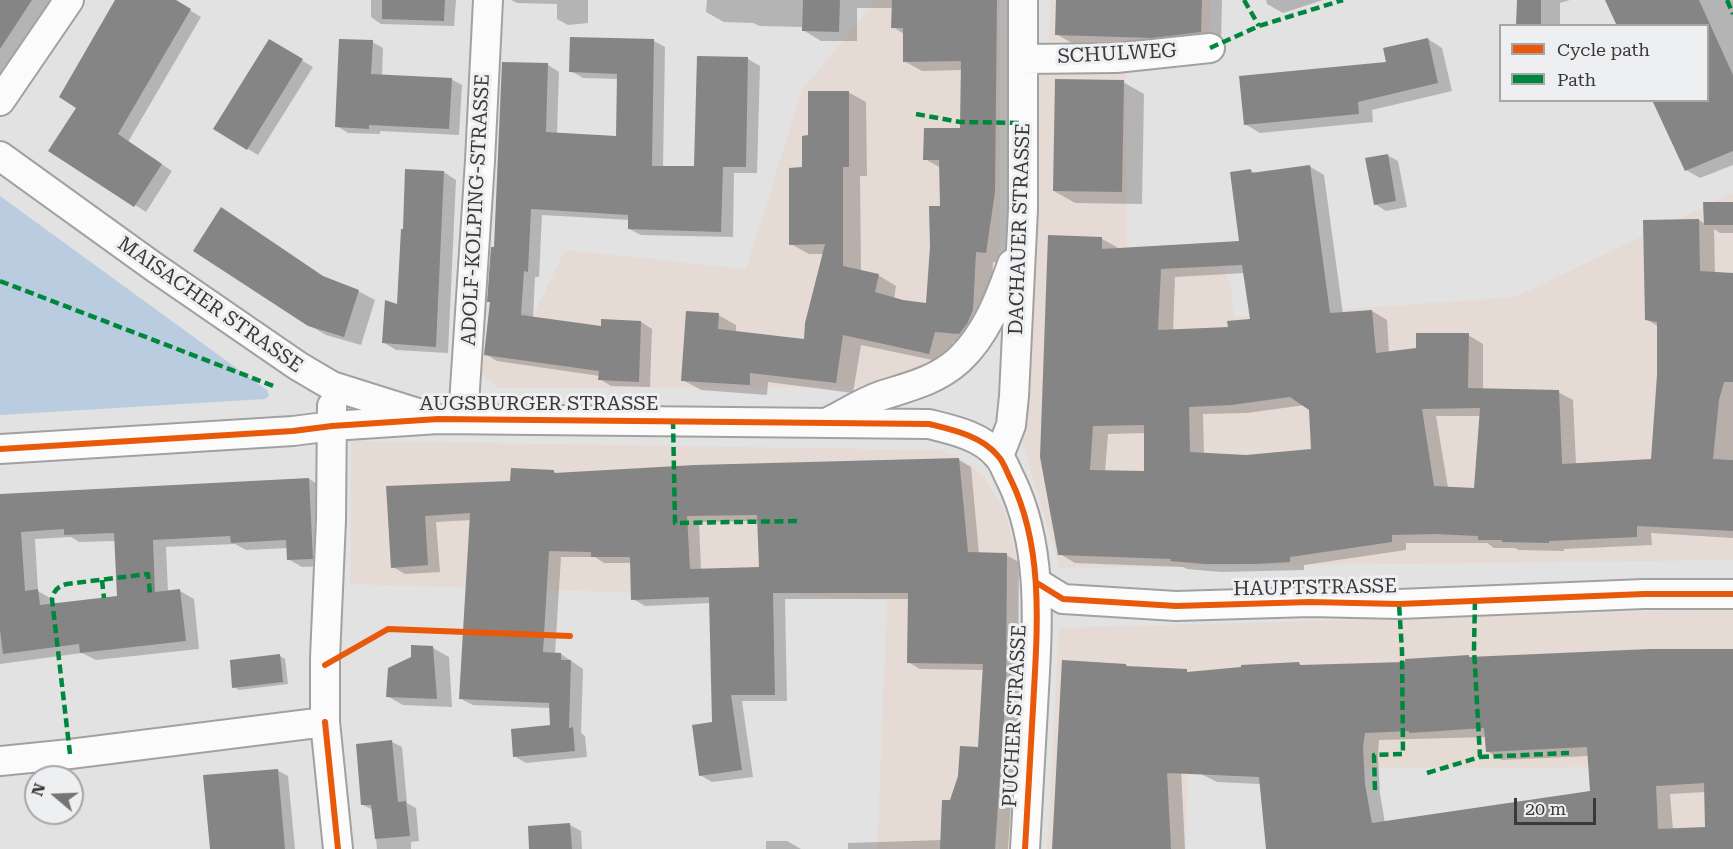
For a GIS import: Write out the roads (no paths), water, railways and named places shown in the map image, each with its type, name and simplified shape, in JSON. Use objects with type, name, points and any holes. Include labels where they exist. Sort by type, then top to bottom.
[{"type":"street","points":[[0,101],[69,0]]},
{"type":"street","name":"ADOLF-KOLPING-STRASSE","points":[[451,419],[480,161],[488,0]]},
{"type":"street","name":"DACHAUER STRASSE","points":[[999,456],[1011,425],[1021,237],[1023,0]]},
{"type":"street","name":"SCHULWEG","points":[[1023,59],[1116,58],[1210,48]]},
{"type":"street","name":"MAISACHER STRASSE","points":[[0,156],[154,267],[298,366],[332,386],[451,419]]},
{"type":"street","name":"AUGSBURGER STRASSE","points":[[825,423],[878,397],[924,382],[959,360],[988,321],[1021,237]]},
{"type":"street","points":[[332,386],[325,722],[338,849]]},
{"type":"street","name":"AUGSBURGER STRASSE","points":[[0,449],[451,419],[929,424],[956,430],[981,441],[999,456]]},
{"type":"street","points":[[999,456],[1020,499],[1032,542],[1036,584]]},
{"type":"street","name":"HAUPTSTRASSE","points":[[1036,584],[1063,599],[1176,606],[1310,602],[1399,604],[1644,594],[1733,594]]},
{"type":"street","name":"PUCHER STRASSE","points":[[1025,849],[1035,680],[1036,584]]},
{"type":"street","points":[[0,761],[325,722]]}]
